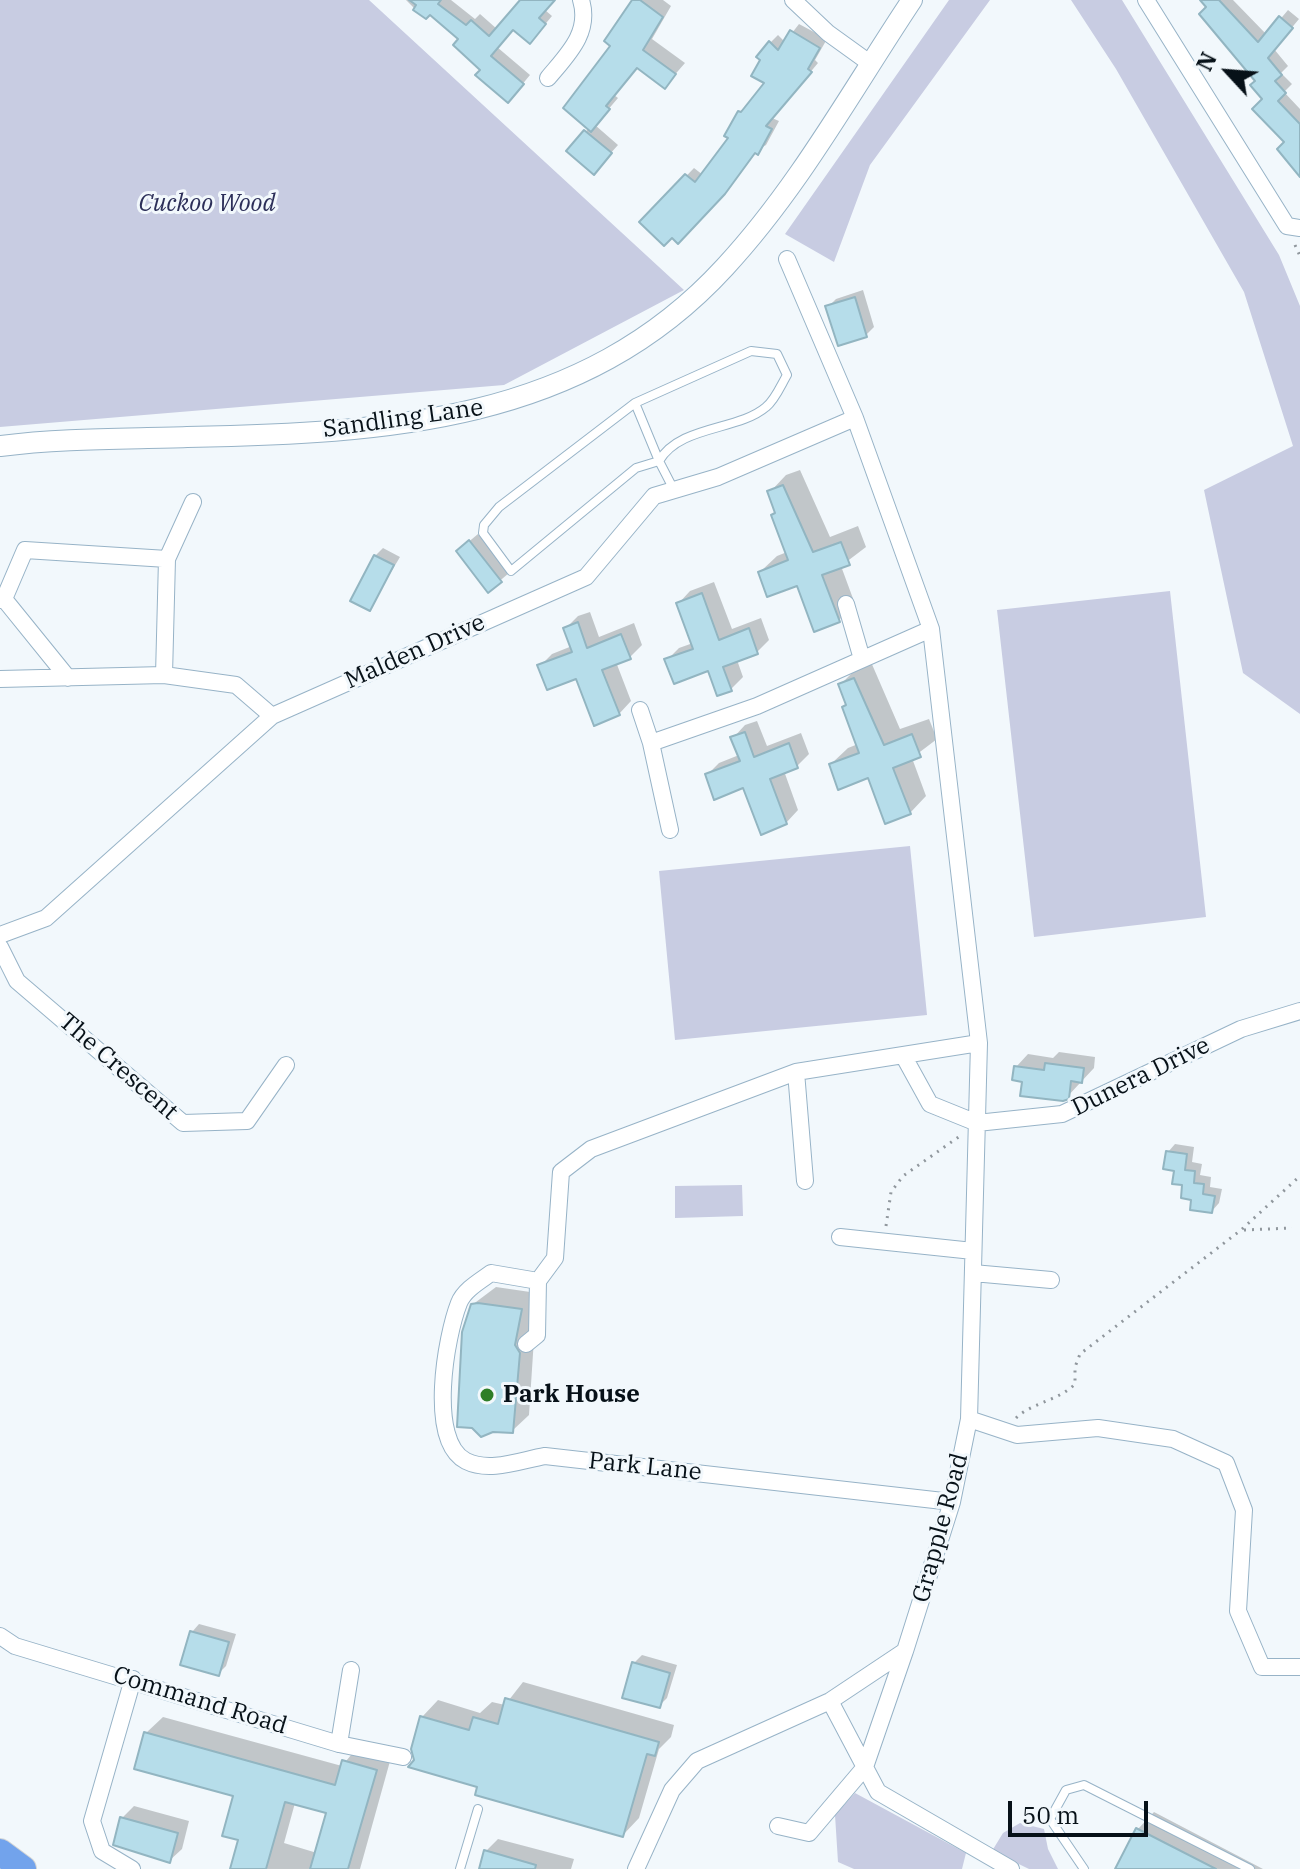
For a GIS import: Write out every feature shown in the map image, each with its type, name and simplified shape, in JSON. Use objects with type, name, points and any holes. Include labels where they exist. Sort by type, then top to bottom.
[{"type":"highway","points":[[0,1852],[23,1869]]},
{"type":"street","points":[[548,78],[578,40],[584,19],[581,0]]},
{"type":"street","points":[[793,0],[828,33],[871,64]]},
{"type":"street","name":"Sandling Lane","points":[[0,446],[100,438],[368,427],[466,413],[522,399],[556,384],[647,335],[715,278],[787,191],[912,0]]},
{"type":"street","points":[[1146,0],[1294,227]]},
{"type":"street","name":"Grapple Road","points":[[787,259],[855,418],[931,629],[979,1043],[969,1419],[952,1502],[865,1767]]},
{"type":"street","name":"Malden Drive","points":[[0,935],[46,918],[272,716],[586,577],[654,496],[718,477],[855,418]]},
{"type":"street","points":[[164,675],[167,559],[193,502]]},
{"type":"street","points":[[68,678],[2,599],[25,550],[167,559]]},
{"type":"street","points":[[846,604],[862,659]]},
{"type":"street","points":[[651,743],[757,706],[931,629]]},
{"type":"street","points":[[0,679],[164,675],[236,685],[272,716]]},
{"type":"street","points":[[640,710],[651,743],[670,830]]},
{"type":"street","name":"The Crescent","points":[[0,947],[17,981],[183,1123],[247,1121],[286,1065]]},
{"type":"street","name":"Dunera Drive","points":[[976,1130],[1062,1114],[1241,1029],[1300,1011]]},
{"type":"street","points":[[526,1344],[537,1335],[538,1281],[555,1258],[561,1172],[591,1149],[796,1072],[979,1043]]},
{"type":"street","points":[[903,1055],[930,1104],[976,1130]]},
{"type":"street","points":[[796,1072],[805,1181]]},
{"type":"street","points":[[840,1237],[973,1251]]},
{"type":"street","name":"Park Lane","points":[[538,1281],[491,1273],[460,1301],[449,1343],[442,1420],[449,1445],[466,1461],[497,1467],[545,1456],[952,1502]]},
{"type":"street","points":[[973,1273],[1051,1280]]},
{"type":"street","points":[[969,1419],[1017,1435],[1098,1428],[1173,1439],[1226,1463],[1244,1510],[1238,1611],[1262,1667],[1300,1667]]},
{"type":"street","name":"Command Road","points":[[0,1636],[15,1646],[133,1679],[339,1744],[403,1757]]},
{"type":"street","points":[[636,1869],[672,1790],[697,1761],[830,1701],[905,1651]]},
{"type":"street","points":[[339,1744],[351,1670]]},
{"type":"street","points":[[132,1869],[102,1851],[92,1821],[133,1679]]},
{"type":"street","points":[[830,1701],[878,1792],[1011,1869]]},
{"type":"street","points":[[778,1826],[809,1833],[865,1767]]},
{"type":"lane","points":[[751,351],[777,354],[787,375],[766,408],[679,442],[665,451],[659,461],[636,468],[511,571],[483,533],[484,525],[499,507],[635,403],[751,351]]},
{"type":"lane","points":[[635,403],[674,490]]},
{"type":"lane","points":[[1084,1869],[1050,1819],[1066,1790],[1084,1785],[1250,1869]]},
{"type":"lane","points":[[460,1869],[478,1809]]},
{"type":"path","points":[[885,1242],[891,1192],[903,1176],[957,1136],[976,1130]]},
{"type":"path","points":[[1003,1430],[1021,1413],[1062,1397],[1075,1384],[1075,1367],[1080,1354],[1241,1230],[1300,1176]]},
{"type":"path","points":[[1241,1230],[1292,1228]]},
{"type":"green space","name":"Cuckoo Wood","points":[[0,0],[369,0],[684,290],[504,385],[0,427]]},
{"type":"green space","points":[[949,0],[990,0],[870,165],[834,262],[785,234]]},
{"type":"green space","points":[[1071,0],[1122,0],[1279,255],[1300,306],[1300,714],[1243,673],[1204,490],[1293,446],[1244,292],[1116,69]]},
{"type":"green space","points":[[1170,591],[1206,917],[1034,937],[997,610]]},
{"type":"green space","points":[[910,846],[927,1015],[675,1040],[659,871]]},
{"type":"green space","points":[[742,1185],[743,1216],[675,1218],[675,1186]]},
{"type":"green space","points":[[855,1793],[966,1853],[962,1869],[854,1869],[838,1862],[835,1815]]},
{"type":"green space","points":[[1020,1823],[1044,1829],[1048,1849],[1058,1869],[1029,1869],[992,1851],[1003,1833]]},
{"type":"building","points":[[409,0],[441,0],[438,4],[466,25],[471,20],[489,36],[520,0],[555,0],[539,18],[546,24],[530,44],[513,30],[491,56],[524,84],[508,103],[475,75],[480,70],[453,45],[458,39],[430,15],[426,19],[413,10],[416,5]]},
{"type":"building","points":[[632,0],[640,0],[663,17],[643,50],[676,74],[665,89],[637,68],[606,106],[610,109],[591,132],[563,108],[610,46],[604,41]]},
{"type":"building","points":[[1200,0],[1219,0],[1258,42],[1279,16],[1293,28],[1268,58],[1282,75],[1275,81],[1286,93],[1278,101],[1300,124],[1300,177],[1277,149],[1284,142],[1252,109],[1262,99],[1250,85],[1255,81],[1199,14],[1206,7]]},
{"type":"building","points":[[790,30],[820,48],[808,69],[812,72],[766,126],[772,129],[758,155],[755,153],[725,194],[678,244],[672,238],[664,246],[639,222],[685,174],[695,182],[728,138],[724,136],[738,111],[741,112],[764,83],[751,76],[760,60],[756,57],[769,41],[778,50]]},
{"type":"building","points":[[584,130],[612,153],[594,175],[566,151]]},
{"type":"building","points":[[855,297],[867,337],[838,346],[825,306]]},
{"type":"building","points":[[783,485],[813,552],[841,542],[850,565],[822,575],[840,622],[814,632],[797,586],[767,597],[758,572],[788,560],[771,515],[775,513],[767,491]]},
{"type":"building","points":[[469,540],[502,582],[488,593],[456,551]]},
{"type":"building","points":[[374,555],[394,565],[370,611],[350,601]]},
{"type":"building","points":[[702,593],[719,640],[749,628],[758,654],[723,667],[732,691],[717,696],[708,671],[674,684],[664,659],[693,649],[676,603]]},
{"type":"building","points":[[578,622],[587,648],[621,634],[631,659],[602,670],[620,715],[594,726],[576,679],[547,690],[537,665],[572,652],[563,628]]},
{"type":"building","points":[[854,678],[884,745],[912,734],[921,757],[893,768],[911,814],[885,824],[868,778],[838,790],[829,764],[859,753],[842,707],[846,705],[838,684]]},
{"type":"building","points":[[745,732],[754,757],[789,743],[798,768],[770,779],[787,824],[761,835],[743,788],[714,800],[705,774],[740,761],[730,737]]},
{"type":"building","points":[[1045,1063],[1084,1068],[1082,1083],[1071,1081],[1069,1099],[1020,1096],[1022,1082],[1012,1080],[1014,1066],[1044,1070]]},
{"type":"building","points":[[1166,1151],[1187,1154],[1185,1170],[1195,1171],[1194,1183],[1204,1184],[1203,1194],[1215,1196],[1212,1213],[1190,1210],[1191,1200],[1181,1198],[1182,1185],[1172,1184],[1174,1171],[1163,1169]]},
{"type":"building","name":"Park House","points":[[471,1304],[522,1309],[515,1345],[520,1353],[513,1433],[493,1432],[481,1437],[472,1428],[457,1427],[462,1332]]},
{"type":"building","points":[[190,1631],[229,1642],[219,1676],[180,1665]]},
{"type":"building","points":[[632,1662],[670,1673],[660,1708],[622,1698]]},
{"type":"building","points":[[505,1698],[659,1742],[655,1756],[647,1754],[623,1837],[475,1795],[477,1787],[408,1767],[414,1760],[411,1749],[420,1716],[469,1730],[473,1717],[498,1724]]},
{"type":"building","points":[[144,1732],[335,1785],[342,1760],[377,1770],[348,1869],[310,1869],[326,1813],[285,1802],[266,1869],[230,1869],[238,1840],[222,1836],[233,1796],[134,1769]]},
{"type":"building","points":[[120,1817],[178,1833],[170,1863],[113,1845]]},
{"type":"building","points":[[1136,1828],[1216,1869],[1115,1869]]},
{"type":"building","points":[[484,1850],[536,1865],[535,1869],[479,1869]]},
{"type":"place","name":"Park House","points":[[487,1395]]}]
